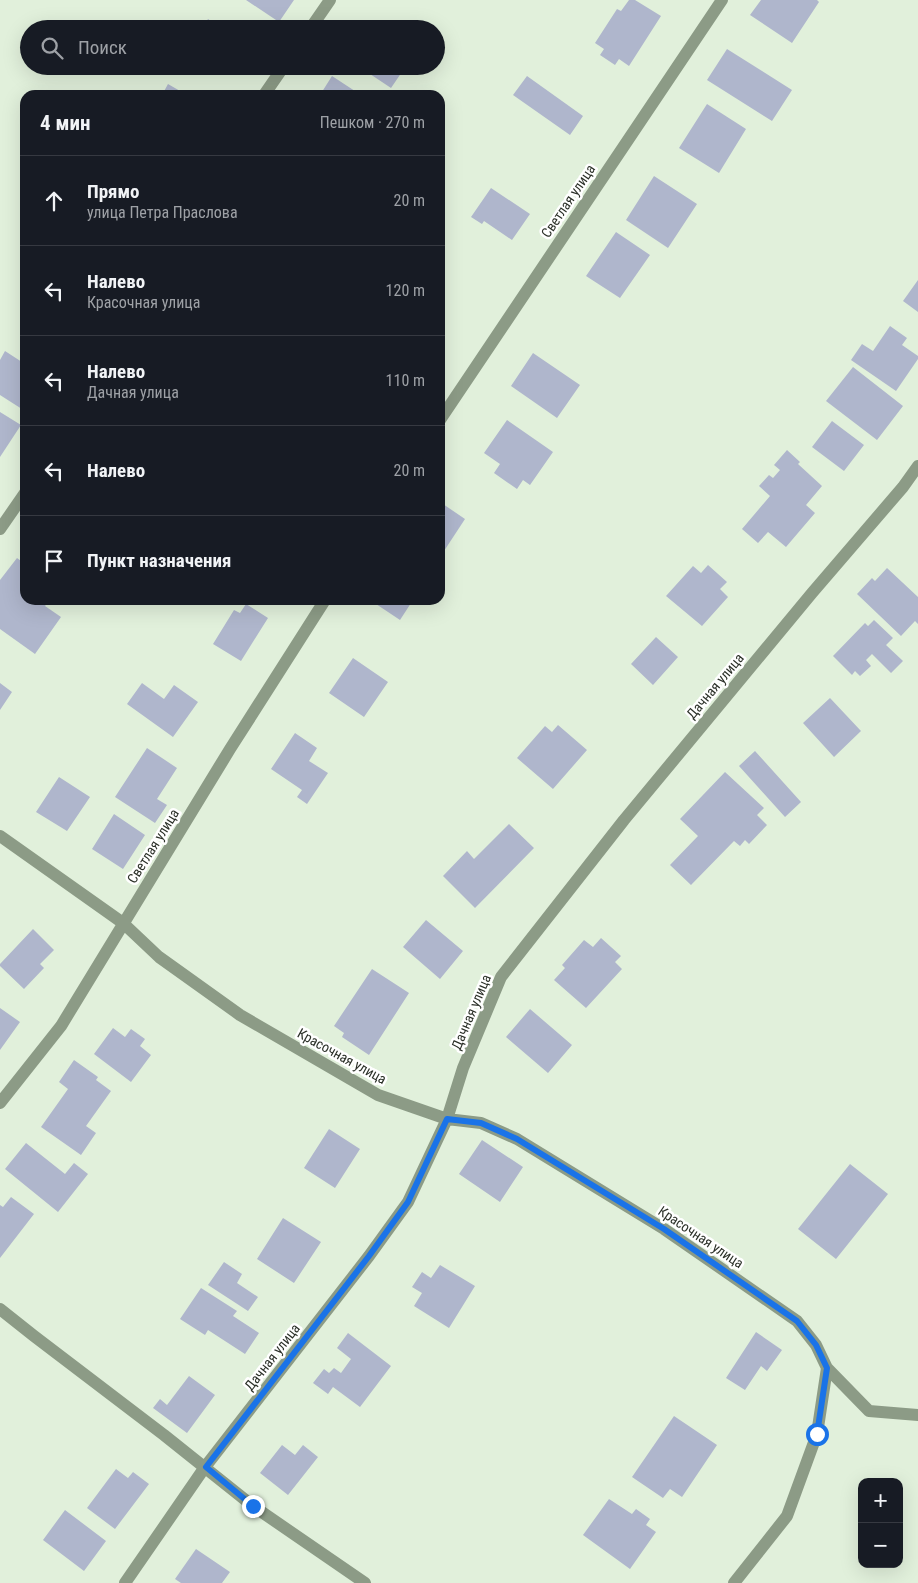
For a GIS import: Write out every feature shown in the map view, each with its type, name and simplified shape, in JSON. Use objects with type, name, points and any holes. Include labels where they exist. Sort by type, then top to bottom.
[{"type":"street","points":[[316,20],[330,0]]},
{"type":"street","name":"Светлая улица","points":[[445,413],[722,0]]},
{"type":"street","points":[[267,90],[278,75]]},
{"type":"street","name":"Дачная улица","points":[[125,1583],[206,1467],[369,1256],[408,1202],[447,1119],[463,1068],[501,977],[624,820],[812,593],[903,487],[918,466]]},
{"type":"street","points":[[0,529],[20,500]]},
{"type":"street","name":"Светлая улица","points":[[0,1103],[61,1026],[230,749],[322,605]]},
{"type":"street","name":"Красочная улица","points":[[0,836],[123,924],[159,957],[240,1015],[378,1094],[447,1119],[481,1123],[517,1139],[664,1229],[797,1321],[816,1345],[827,1368]]},
{"type":"street","points":[[0,1309],[206,1467],[253,1506],[365,1583]]},
{"type":"street","points":[[827,1368],[869,1410],[918,1415]]},
{"type":"street","points":[[734,1583],[787,1516],[817,1434],[827,1368]]},
{"type":"building","points":[[246,0],[294,0],[280,20],[276,20]]},
{"type":"building","points":[[629,0],[635,0],[661,16],[629,66],[619,59],[615,65],[600,55],[604,49],[595,43],[617,9],[621,11]]},
{"type":"building","points":[[761,0],[817,0],[819,2],[792,43],[750,15]]},
{"type":"building","points":[[727,49],[792,90],[772,121],[707,80]]},
{"type":"building","points":[[372,75],[400,75],[391,88]]},
{"type":"building","points":[[332,76],[353,90],[323,90]]},
{"type":"building","points":[[527,76],[583,116],[570,135],[513,95]]},
{"type":"building","points":[[168,84],[178,90],[165,90]]},
{"type":"building","points":[[707,104],[746,129],[719,173],[679,148]]},
{"type":"building","points":[[654,176],[697,204],[668,248],[626,220]]},
{"type":"building","points":[[491,188],[530,214],[512,240],[484,221],[482,224],[471,217]]},
{"type":"building","points":[[616,232],[650,255],[620,298],[586,276]]},
{"type":"building","points":[[918,280],[918,312],[903,301]]},
{"type":"building","points":[[890,326],[907,338],[902,345],[918,356],[918,359],[896,391],[851,360],[862,344],[873,351]]},
{"type":"building","points":[[5,351],[20,361],[20,408],[0,395],[0,360]]},
{"type":"building","points":[[533,353],[580,385],[557,418],[511,386]]},
{"type":"building","points":[[853,367],[903,406],[877,440],[826,401]]},
{"type":"building","points":[[0,412],[20,424],[20,427],[0,457]]},
{"type":"building","points":[[507,420],[553,452],[530,485],[523,480],[517,489],[494,473],[500,464],[484,453]]},
{"type":"building","points":[[832,421],[864,445],[844,471],[812,447]]},
{"type":"building","points":[[787,450],[800,462],[798,464],[822,486],[806,505],[815,513],[786,547],[768,532],[758,543],[742,529],[770,496],[759,486],[769,475],[773,478],[780,470],[774,465]]},
{"type":"building","points":[[445,505],[465,519],[445,549]]},
{"type":"building","points":[[17,558],[20,560],[20,605],[46,605],[61,617],[35,654],[0,629],[0,580]]},
{"type":"building","points":[[708,565],[727,582],[720,589],[728,597],[702,626],[666,596],[693,566],[701,573]]},
{"type":"building","points":[[887,568],[918,597],[918,624],[915,621],[901,636],[857,594],[872,578],[875,581]]},
{"type":"building","points":[[245,605],[248,605],[268,618],[241,661],[213,644],[234,610],[240,613]]},
{"type":"building","points":[[378,605],[410,605],[400,620]]},
{"type":"building","points":[[874,620],[893,638],[886,645],[903,661],[891,673],[872,654],[866,660],[871,666],[860,676],[855,671],[852,675],[833,656],[865,623],[868,626]]},
{"type":"building","points":[[656,637],[678,657],[653,685],[631,664]]},
{"type":"building","points":[[353,658],[388,682],[364,717],[329,693]]},
{"type":"building","points":[[0,683],[12,692],[0,710]]},
{"type":"building","points":[[142,683],[164,699],[174,685],[198,702],[173,737],[127,704]]},
{"type":"building","points":[[830,698],[861,731],[834,757],[803,723]]},
{"type":"building","points":[[558,725],[587,750],[553,789],[517,758],[545,726],[552,732]]},
{"type":"building","points":[[295,733],[317,748],[309,761],[328,773],[307,804],[297,797],[302,790],[271,769]]},
{"type":"building","points":[[147,748],[177,768],[157,799],[167,805],[155,823],[115,797]]},
{"type":"building","points":[[755,751],[801,802],[785,817],[739,766]]},
{"type":"building","points":[[725,772],[764,808],[757,815],[767,825],[749,844],[745,840],[740,846],[734,841],[691,885],[670,865],[698,836],[680,819]]},
{"type":"building","points":[[59,777],[90,797],[67,831],[36,812]]},
{"type":"building","points":[[114,814],[145,835],[123,869],[92,849]]},
{"type":"building","points":[[509,824],[534,848],[475,908],[443,876],[467,851],[474,859]]},
{"type":"building","points":[[426,920],[463,951],[440,979],[403,947]]},
{"type":"building","points":[[33,929],[54,950],[40,964],[44,968],[24,989],[0,964]]},
{"type":"building","points":[[601,938],[621,956],[615,962],[622,969],[586,1008],[554,980],[565,968],[562,965],[584,940],[593,947]]},
{"type":"building","points":[[372,969],[409,993],[369,1055],[342,1037],[344,1033],[334,1026]]},
{"type":"building","points":[[0,1008],[20,1022],[0,1050]]},
{"type":"building","points":[[530,1009],[572,1045],[548,1073],[506,1037]]},
{"type":"building","points":[[113,1028],[125,1037],[131,1029],[145,1039],[140,1046],[151,1055],[131,1082],[94,1054]]},
{"type":"building","points":[[74,1060],[98,1077],[96,1080],[111,1091],[86,1126],[96,1133],[81,1155],[41,1127],[68,1089],[59,1082]]},
{"type":"building","points":[[329,1129],[360,1149],[335,1188],[304,1168]]},
{"type":"building","points":[[482,1140],[523,1167],[500,1202],[459,1174]]},
{"type":"building","points":[[26,1143],[65,1174],[74,1163],[88,1174],[58,1212],[5,1169]]},
{"type":"building","points":[[850,1164],[888,1194],[836,1259],[798,1229]]},
{"type":"building","points":[[11,1197],[34,1214],[0,1258],[0,1205],[3,1207]]},
{"type":"building","points":[[283,1218],[321,1242],[294,1283],[257,1259]]},
{"type":"building","points":[[224,1262],[242,1274],[237,1283],[258,1297],[248,1311],[208,1285]]},
{"type":"building","points":[[440,1265],[475,1286],[449,1328],[414,1306],[422,1293],[412,1287],[422,1272],[431,1278]]},
{"type":"building","points":[[201,1288],[237,1311],[233,1316],[259,1333],[245,1354],[208,1330],[205,1335],[180,1319]]},
{"type":"building","points":[[756,1332],[782,1350],[767,1371],[761,1366],[745,1390],[726,1378]]},
{"type":"building","points":[[348,1333],[391,1366],[360,1407],[333,1387],[328,1394],[313,1383],[324,1369],[329,1373],[334,1368],[341,1373],[351,1359],[337,1348]]},
{"type":"building","points":[[189,1376],[215,1395],[187,1433],[153,1408],[160,1399],[167,1405]]},
{"type":"building","points":[[674,1416],[717,1445],[682,1497],[670,1489],[663,1498],[632,1477]]},
{"type":"building","points":[[282,1445],[295,1455],[303,1445],[318,1457],[288,1495],[260,1473]]},
{"type":"building","points":[[116,1469],[128,1478],[133,1472],[149,1484],[115,1529],[87,1508]]},
{"type":"building","points":[[609,1499],[632,1514],[636,1509],[650,1519],[646,1525],[656,1532],[630,1569],[583,1535]]},
{"type":"building","points":[[65,1510],[106,1541],[84,1571],[43,1540]]},
{"type":"building","points":[[196,1549],[230,1572],[222,1583],[181,1583],[175,1579]]},
{"type":"route","points":[[253,1506],[206,1467],[369,1256],[408,1202],[447,1119],[481,1123],[517,1139],[664,1229],[797,1321],[816,1345],[827,1368],[817,1434]]}]
